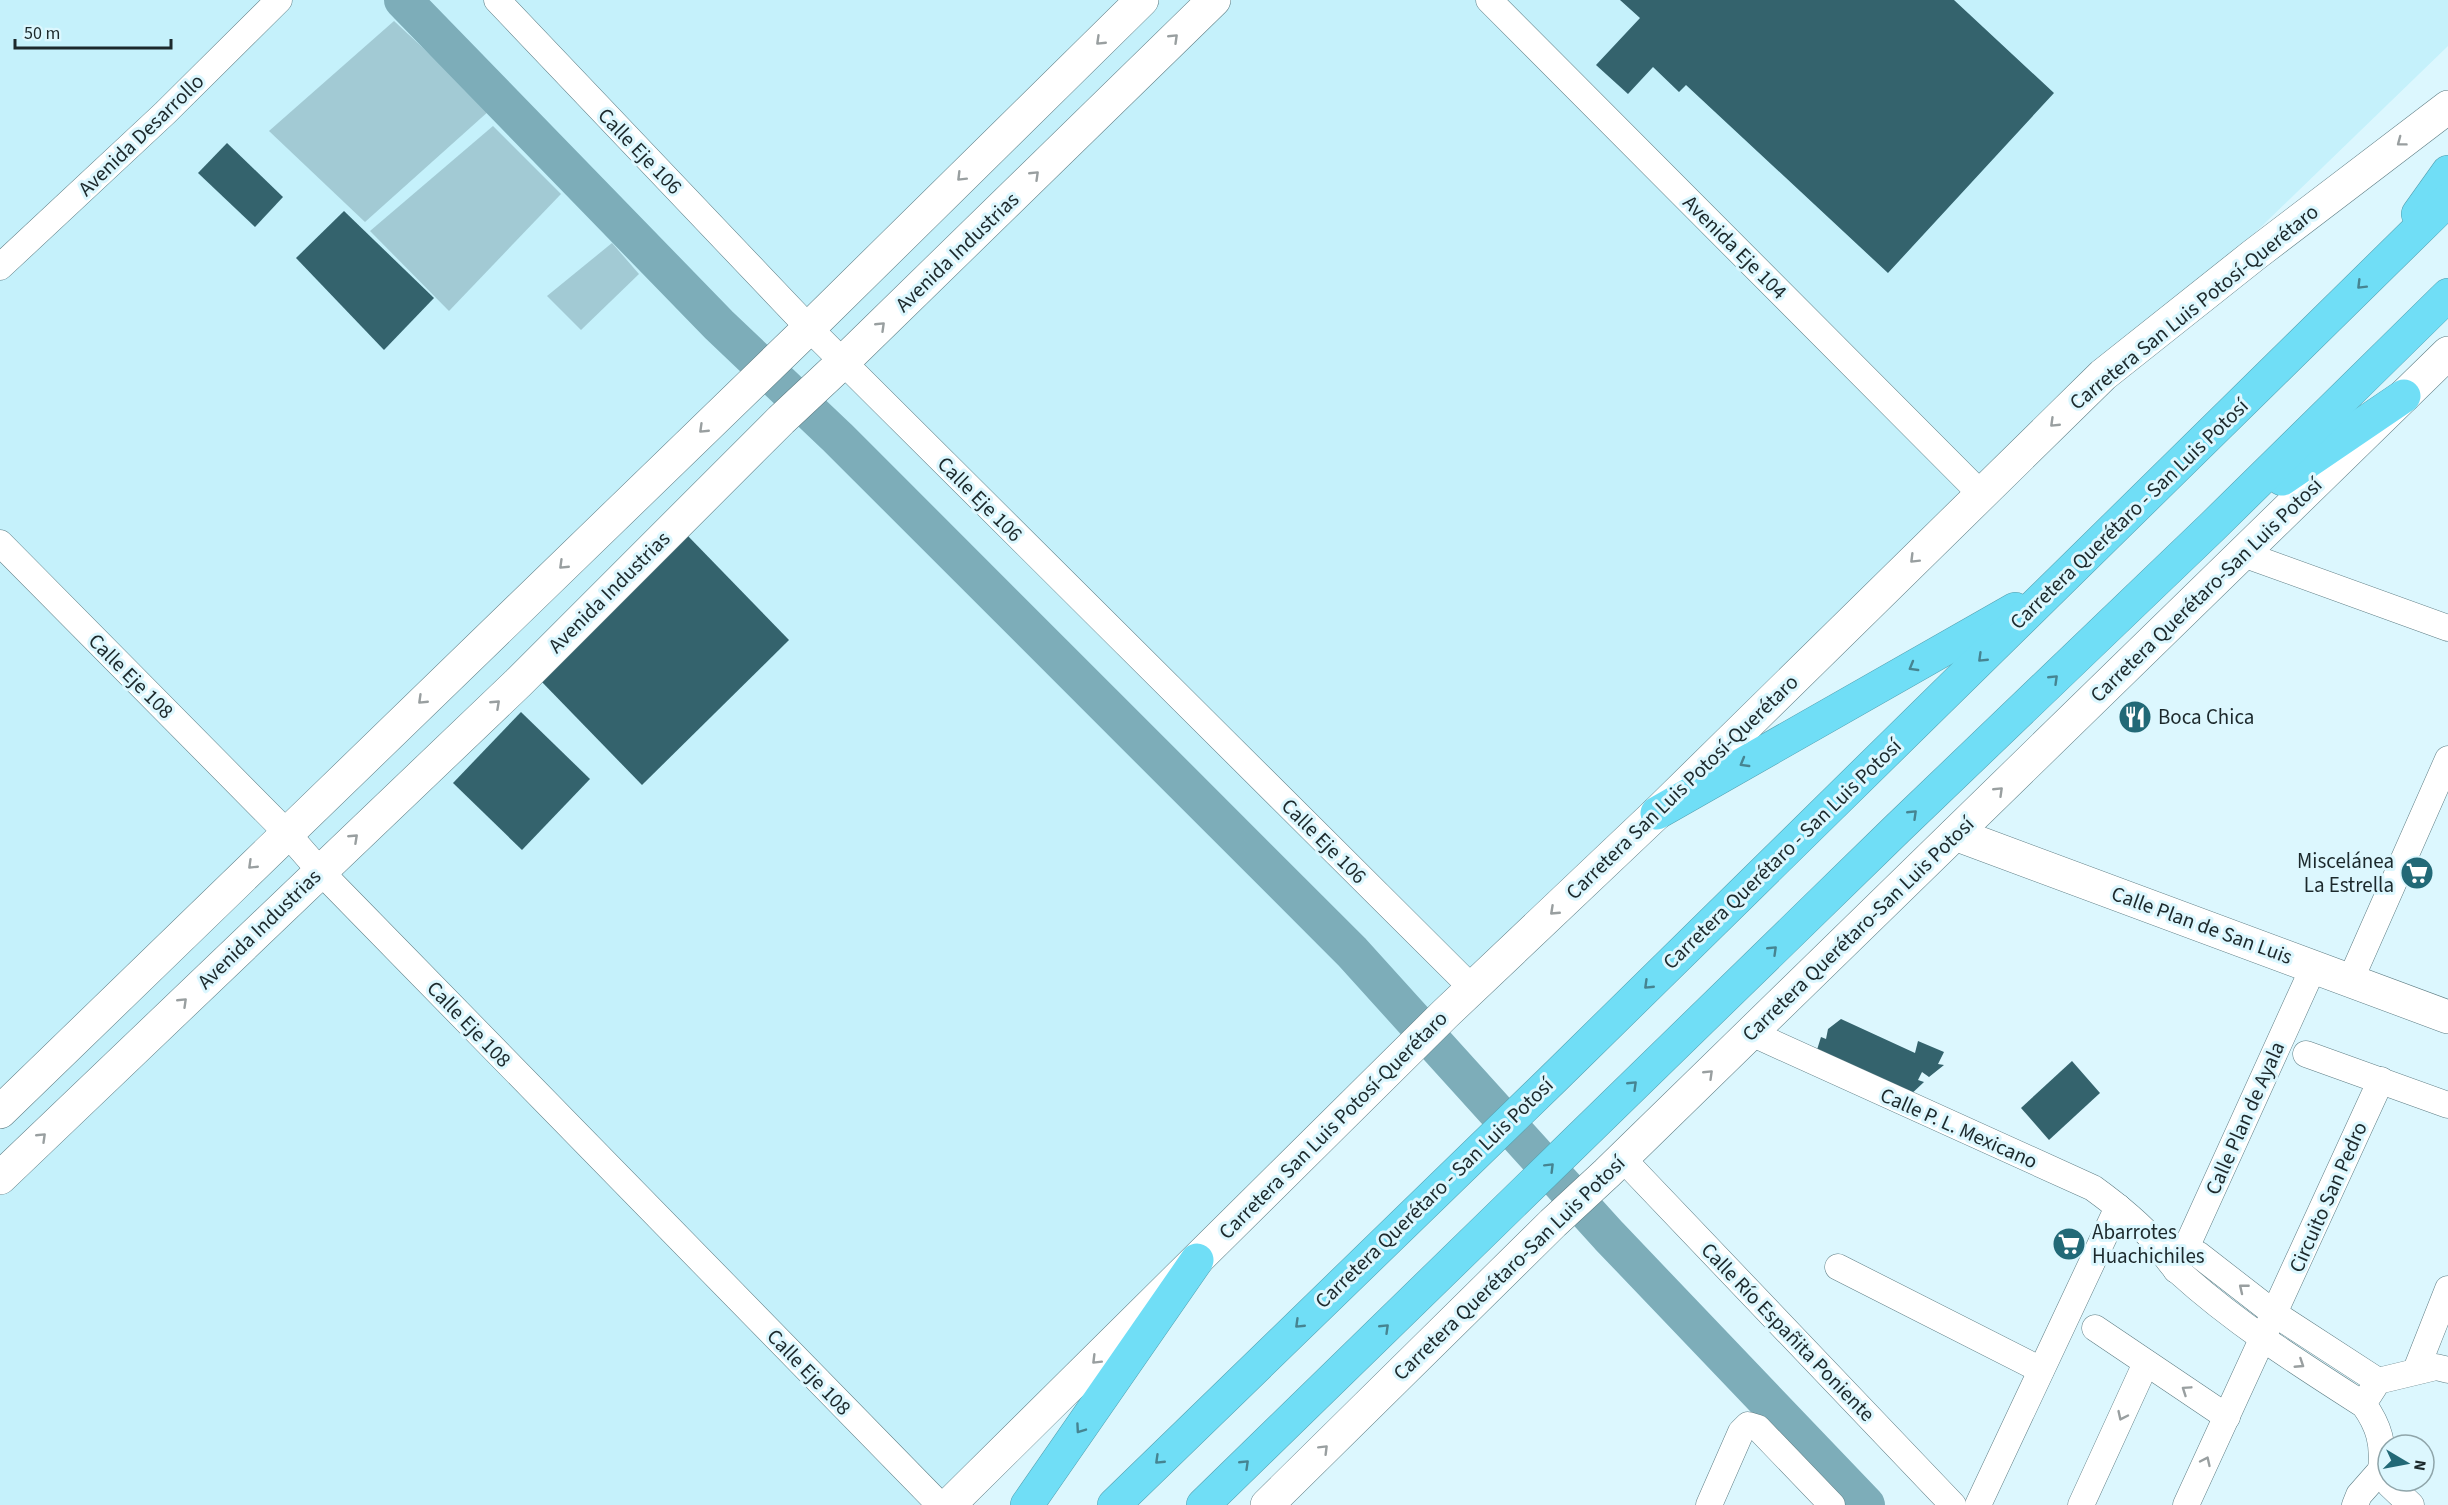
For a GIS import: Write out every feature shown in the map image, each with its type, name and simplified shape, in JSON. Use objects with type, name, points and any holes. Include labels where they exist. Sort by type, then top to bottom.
[{"type":"highway","points":[[2383,263],[2448,172]]},
{"type":"highway","name":"Carretera Querétaro - San Luis Potosí","points":[[1114,1505],[1552,1080],[2448,200]]},
{"type":"highway","points":[[1203,1505],[1591,1126],[2211,528],[2448,295]]},
{"type":"highway","points":[[2211,528],[2404,396]]},
{"type":"highway","points":[[1657,813],[2055,586]]},
{"type":"highway","points":[[1027,1505],[1197,1260]]},
{"type":"main road","points":[[0,1112],[286,832],[799,337],[1142,0]]},
{"type":"main road","name":"Avenida Industrias","points":[[0,1178],[518,683],[781,420],[1214,0]]},
{"type":"main road","name":"Carretera San Luis Potosí-Querétaro","points":[[950,1505],[1445,1014],[1657,813],[2103,375],[2254,255],[2448,107]]},
{"type":"main road","name":"Carretera Querétaro-San Luis Potosí","points":[[1267,1505],[1553,1222],[1615,1166],[1751,1034],[2448,353]]},
{"type":"main road","name":"Calle Plan de San Luis","points":[[1956,834],[2448,1017]]},
{"type":"street","name":"Avenida Desarrollo","points":[[0,267],[165,113],[279,0]]},
{"type":"street","name":"Calle Eje 106","points":[[497,0],[799,337],[1472,988]]},
{"type":"street","name":"Avenida Eje 104","points":[[1489,0],[1980,494]]},
{"type":"street","name":"Calle Eje 108","points":[[0,543],[286,832],[320,871],[940,1505]]},
{"type":"street","points":[[2243,554],[2448,628]]},
{"type":"street","points":[[2349,981],[2448,759]]},
{"type":"street","name":"Calle Plan de Ayala","points":[[2181,1259],[2314,966]]},
{"type":"street","name":"Calle P. L. Mexicano","points":[[1751,1034],[2093,1188],[2118,1207],[2155,1241],[2181,1259]]},
{"type":"street","points":[[2306,1054],[2448,1105]]},
{"type":"street","name":"Circuito San Pedro","points":[[2186,1505],[2381,1080]]},
{"type":"street","name":"Calle Río Españita Poniente","points":[[1615,1166],[1953,1505]]},
{"type":"street","points":[[1978,1505],[2118,1207]]},
{"type":"street","points":[[2181,1259],[2217,1267],[2275,1314],[2378,1381]]},
{"type":"street","points":[[2181,1259],[2263,1340],[2364,1405],[2374,1419],[2379,1433]]},
{"type":"street","points":[[1838,1267],[2041,1370]]},
{"type":"street","points":[[2416,1370],[2448,1289]]},
{"type":"street","points":[[2095,1328],[2227,1418]]},
{"type":"street","points":[[2081,1505],[2146,1363]]},
{"type":"street","points":[[2364,1405],[2378,1381],[2416,1370],[2436,1367],[2448,1370]]},
{"type":"street","points":[[1709,1505],[1741,1432],[1748,1425],[1758,1428],[1832,1505]]},
{"type":"street","points":[[2355,1505],[2359,1495],[2376,1476]]},
{"type":"street","points":[[2399,1493],[2412,1505]]},
{"type":"shaded area","points":[[0,0],[2448,0],[2448,46],[940,1505],[0,1505]]},
{"type":"shaded area","points":[[394,21],[490,110],[365,222],[269,131]]},
{"type":"shaded area","points":[[493,126],[561,194],[449,311],[370,231]]},
{"type":"shaded area","points":[[612,243],[639,274],[581,330],[547,296]]},
{"type":"building","points":[[1620,0],[1954,0],[2054,93],[1888,273],[1686,85],[1679,92],[1653,67],[1628,94],[1596,65],[1640,18]]},
{"type":"building","points":[[227,143],[283,197],[255,227],[198,173]]},
{"type":"building","points":[[344,211],[434,298],[384,350],[296,258]]},
{"type":"building","points":[[687,535],[789,640],[642,785],[540,680]]},
{"type":"building","points":[[521,712],[590,779],[522,850],[453,783]]},
{"type":"building","points":[[1841,1019],[1915,1053],[1918,1041],[1944,1052],[1938,1064],[1944,1065],[1929,1077],[1922,1072],[1918,1080],[1924,1082],[1907,1098],[1816,1053],[1821,1037],[1826,1039],[1828,1029]]},
{"type":"building","points":[[2072,1061],[2100,1093],[2049,1140],[2021,1108]]},
{"type":"waterway","points":[[403,0],[719,325],[838,438],[1352,952],[1609,1236],[1866,1505]]},
{"type":"place","name":"Boca Chica","points":[[2135,717]]},
{"type":"place","name":"Miscelánea La Estrella","points":[[2417,873]]},
{"type":"place","name":"Abarrotes Huachichiles","points":[[2069,1244]]}]
